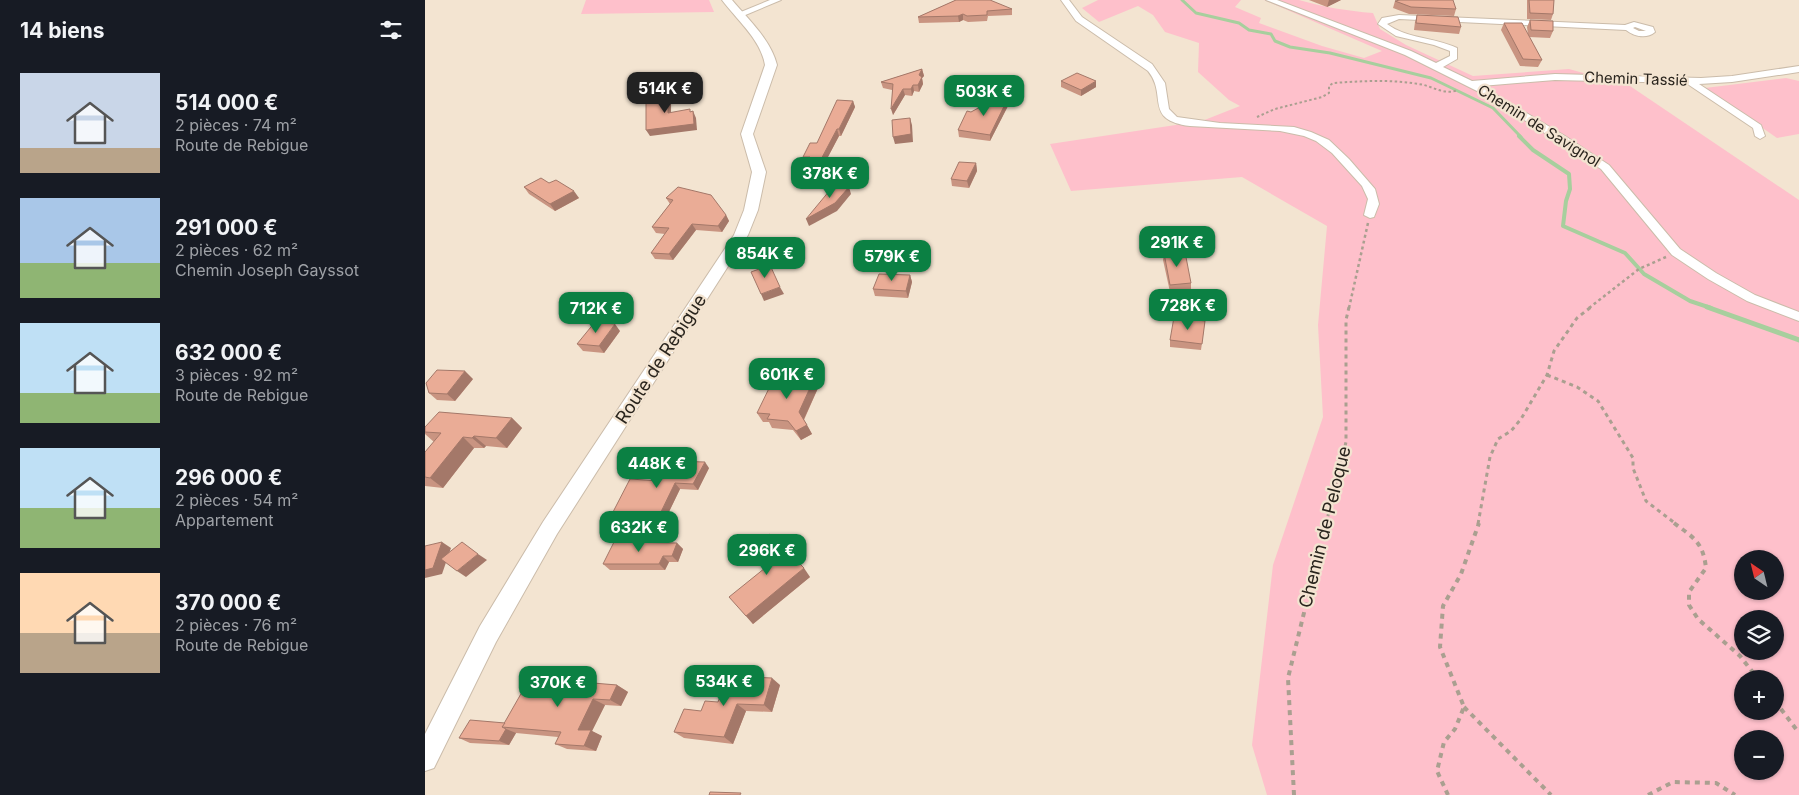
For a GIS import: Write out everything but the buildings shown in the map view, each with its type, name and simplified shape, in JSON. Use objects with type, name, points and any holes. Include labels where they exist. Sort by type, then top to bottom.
[{"type":"street","name":"Route de Rebigue","points":[[425,759],[488,634],[550,528],[741,234],[751,210],[759,172],[747,134],[771,65],[769,55],[727,0]]},
{"type":"street","points":[[739,14],[777,0]]},
{"type":"street","points":[[1065,0],[1079,19],[1147,64],[1155,73],[1161,85],[1162,106],[1174,120],[1223,127],[1254,128],[1308,134],[1331,147],[1368,186],[1373,196],[1374,206],[1370,215]]},
{"type":"street","name":"Chemin de Savignol","points":[[1270,0],[1408,53],[1472,84],[1562,138],[1605,167],[1676,252],[1712,276],[1751,298],[1799,317]]},
{"type":"street","points":[[1436,67],[1454,57],[1454,50],[1443,43],[1410,38],[1389,30],[1382,24],[1385,20],[1399,16],[1628,28]]},
{"type":"street","name":"Chemin Tassié","points":[[1472,84],[1555,77],[1689,81],[1732,79],[1799,70]]},
{"type":"street","points":[[1689,81],[1758,127],[1760,136]]},
{"type":"path","points":[[1254,128],[1257,118],[1263,113],[1288,104],[1324,97],[1329,93],[1329,86],[1333,83],[1395,81],[1431,87],[1446,92],[1455,92]]},
{"type":"path","name":"Chemin de Peloque","points":[[1295,795],[1288,678],[1346,442],[1347,320],[1370,215]]},
{"type":"path","points":[[1551,795],[1464,707],[1440,647],[1443,606],[1461,574],[1477,532],[1490,457],[1498,439],[1511,431],[1521,419],[1547,375],[1554,351],[1577,318],[1615,286],[1639,269],[1676,252]]},
{"type":"path","points":[[1547,375],[1577,388],[1598,401],[1633,458],[1633,468],[1647,501],[1698,541],[1704,553],[1706,568],[1689,592],[1689,605],[1698,619],[1740,656],[1750,670]]},
{"type":"path","points":[[1448,795],[1437,772],[1444,742],[1455,729],[1464,707]]},
{"type":"path","points":[[1784,714],[1799,733]]},
{"type":"path","points":[[1648,795],[1673,782],[1682,782],[1715,783],[1735,795]]},
{"type":"shaded area","points":[[586,0],[709,0],[714,12],[581,14]]},
{"type":"shaded area","points":[[1098,0],[1241,0],[1235,7],[1261,18],[1259,23],[1322,46],[1364,58],[1382,51],[1264,0],[1299,0],[1317,5],[1373,13],[1380,29],[1406,45],[1473,76],[1569,69],[1630,86],[1799,200],[1799,795],[1267,795],[1252,745],[1273,565],[1323,417],[1318,325],[1327,226],[1242,177],[1071,191],[1050,144],[1202,121],[1240,106],[1229,100],[1198,72],[1199,43],[1165,32],[1153,15],[1138,6],[1099,22],[1082,8]]},
{"type":"shaded area","points":[[1786,78],[1799,81],[1799,134],[1777,138],[1705,88]]},
{"type":"waterway","points":[[1182,0],[1196,13],[1239,23],[1249,30],[1271,34],[1275,41],[1290,47],[1330,53],[1431,78],[1493,108],[1521,137]]},
{"type":"waterway","points":[[1519,136],[1533,150],[1569,174],[1570,189],[1566,201],[1563,226],[1625,253],[1644,274],[1690,301],[1711,308]]},
{"type":"waterway","points":[[1707,307],[1799,340]]}]
